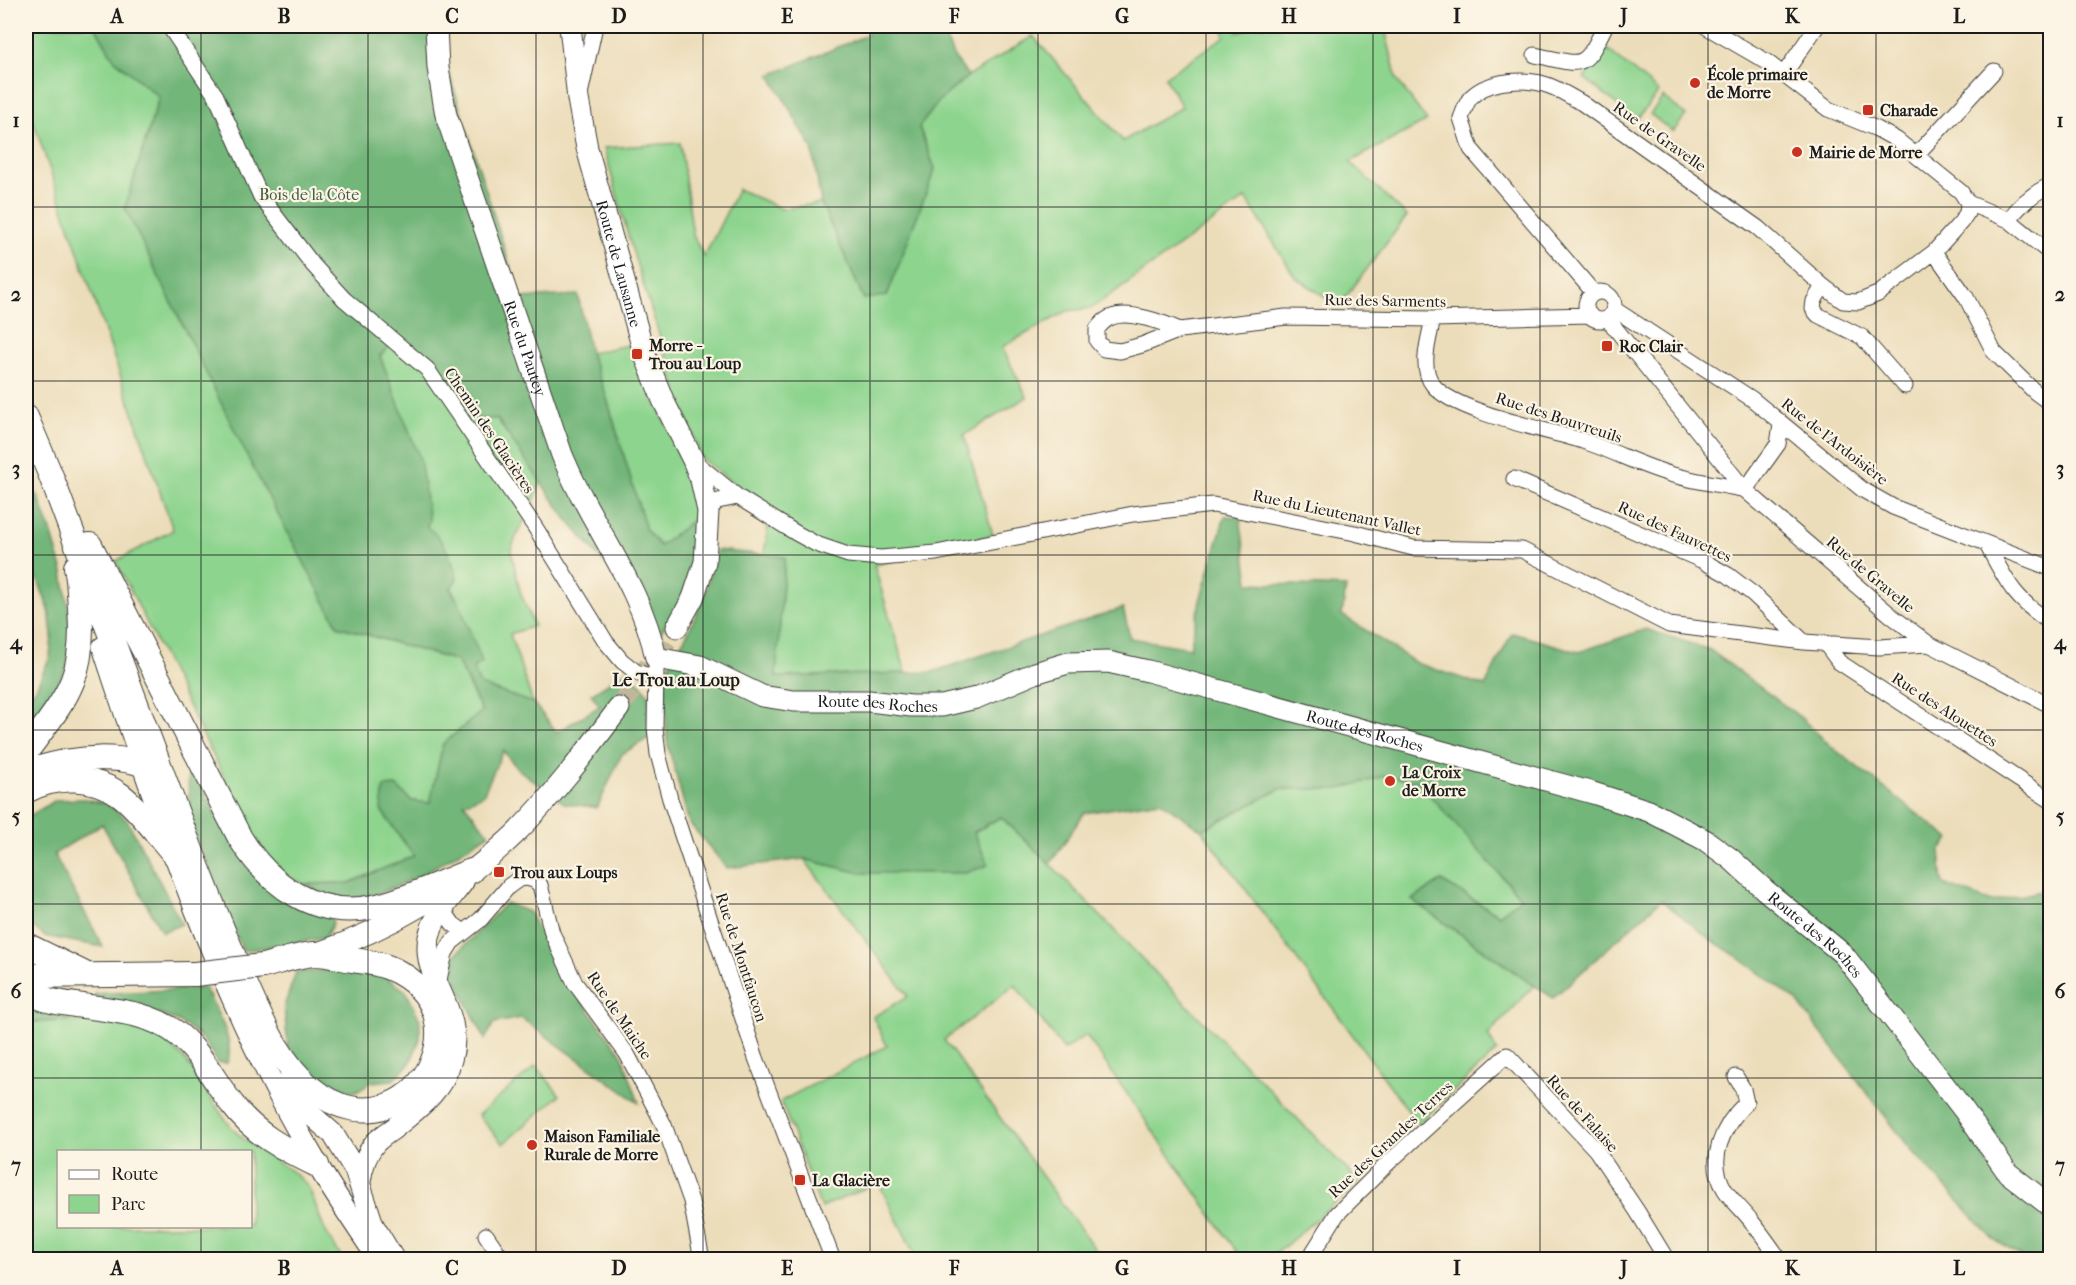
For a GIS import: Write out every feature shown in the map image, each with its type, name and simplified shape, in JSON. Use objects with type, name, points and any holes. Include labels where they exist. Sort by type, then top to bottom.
[{"type":"main road","name":"Rue du Pautey","points":[[436,26],[438,68],[446,115],[562,455],[638,602],[656,668]]},
{"type":"main road","name":"Route de Lausanne","points":[[570,26],[578,99],[594,178],[644,353],[660,393],[693,460],[708,511],[705,562],[693,598],[677,627]]},
{"type":"main road","points":[[26,417],[51,476],[151,768],[175,855],[243,1020],[317,1165],[379,1260]]},
{"type":"main road","points":[[26,417],[44,479],[151,768],[272,1040],[289,1066],[319,1095],[333,1103],[357,1110],[372,1110],[398,1101],[427,1076],[437,1051],[437,1029],[431,1006],[423,992],[398,971],[373,963],[314,954]]},
{"type":"main road","points":[[51,476],[110,581],[240,838],[251,855],[275,881],[287,890],[315,903],[343,910],[357,910],[386,904],[471,871]]},
{"type":"main road","points":[[26,752],[63,700],[76,674],[82,643],[77,569]]},
{"type":"main road","name":"Route des Roches","points":[[656,668],[700,666],[762,696],[794,701],[869,701],[911,706],[942,706],[976,698],[1035,673],[1068,663],[1108,662],[1160,674],[1593,792],[1649,811],[1705,840],[1844,954],[1963,1109],[2008,1173],[2050,1206]]},
{"type":"main road","points":[[26,976],[195,974],[263,966],[314,954],[355,939],[395,919],[471,871],[499,848],[537,811],[565,779],[619,708]]},
{"type":"main road","points":[[26,773],[44,766],[85,760],[122,760],[151,768]]},
{"type":"main road","points":[[26,791],[51,781],[66,779],[102,785],[116,792],[129,803],[175,855]]},
{"type":"main road","points":[[360,1181],[367,1155],[375,1143],[427,1100],[447,1073],[452,1058],[454,1028],[448,1007],[429,965],[428,952],[432,928],[471,871]]},
{"type":"main road","points":[[26,945],[87,975]]},
{"type":"main road","points":[[26,992],[50,1000],[145,1018],[165,1026],[193,1048],[232,1106],[251,1126],[272,1142],[317,1165]]},
{"type":"main road","points":[[289,1066],[299,1098],[309,1113],[333,1134],[360,1181],[373,1225],[394,1260]]},
{"type":"main road","points":[[302,1137],[315,1147],[342,1149],[375,1143]]},
{"type":"street","name":"Chemin des Glacières","points":[[169,26],[216,96],[261,197],[313,265],[344,299],[427,369],[535,527],[606,642],[622,661],[636,672],[656,668]]},
{"type":"street","points":[[578,99],[595,26]]},
{"type":"street","points":[[1535,55],[1575,64],[1592,53],[1605,26]]},
{"type":"street","points":[[1705,26],[1784,74],[1828,109],[1877,129],[1917,154],[1961,192],[1968,203],[2009,220],[2050,253]]},
{"type":"street","points":[[1784,74],[1817,26]]},
{"type":"street","points":[[1917,154],[1994,71]]},
{"type":"street","name":"Rue de Gravelle","points":[[1591,296],[1572,268],[1470,149],[1461,118],[1470,98],[1485,87],[1502,83],[1534,82],[1555,88],[1582,103],[1745,218],[1843,301],[1858,303],[1878,294],[1934,252],[1961,222],[1967,213],[1968,203]]},
{"type":"street","points":[[2009,220],[2017,209],[2039,190],[2050,185]]},
{"type":"street","points":[[1934,252],[1966,297],[1994,352],[2035,392],[2050,403]]},
{"type":"street","points":[[1823,286],[1814,301],[1813,309],[1818,315],[1862,337],[1905,386]]},
{"type":"street","points":[[1603,292],[1611,297],[1611,314],[1600,320],[1590,315],[1586,308],[1591,296],[1603,292]]},
{"type":"street","name":"Rue de Gravelle","points":[[1611,314],[1745,490],[1893,617],[1929,644],[2050,705]]},
{"type":"street","name":"Rue de l'Ardoisière","points":[[1611,314],[1752,399],[1863,490],[1893,507],[2050,568]]},
{"type":"street","name":"Rue des Sarments","points":[[1180,330],[1160,321],[1132,316],[1113,316],[1097,329],[1097,341],[1104,349],[1120,351],[1180,330],[1286,317],[1433,319],[1590,315]]},
{"type":"street","name":"Rue des Bouvreuils","points":[[1433,319],[1427,350],[1426,373],[1442,395],[1459,403],[1563,435],[1676,476],[1745,490]]},
{"type":"street","points":[[1745,490],[1778,444],[1781,425]]},
{"type":"street","name":"Rue du Lieutenant Vallet","points":[[693,460],[738,497],[816,544],[848,555],[881,558],[936,553],[1133,514],[1213,506],[1355,533],[1413,548],[1522,550],[1669,626],[1804,642],[1879,647],[1929,644]]},
{"type":"street","name":"Rue des Fauvettes","points":[[1514,479],[1701,560],[1728,575],[1753,594],[1804,642]]},
{"type":"street","points":[[708,511],[718,501],[738,497]]},
{"type":"street","points":[[1986,544],[2010,588],[2025,604],[2050,622]]},
{"type":"street","points":[[1879,647],[1893,634],[1895,628],[1893,617]]},
{"type":"street","name":"Rue des Alouettes","points":[[1825,643],[1839,662],[2050,800]]},
{"type":"street","name":"Rue de Montfaucon","points":[[656,668],[655,729],[658,754],[670,799],[756,1058],[833,1260]]},
{"type":"street","name":"Rue de Maiche","points":[[438,984],[445,953],[452,942],[480,920],[501,894],[513,883],[526,878],[540,885],[552,933],[575,984],[627,1054],[664,1125],[691,1201],[702,1260]]},
{"type":"street","points":[[443,910],[453,924],[464,932]]},
{"type":"street","name":"Rue des Grandes Terres","points":[[1313,1260],[1312,1254],[1337,1214],[1387,1164],[1507,1055]]},
{"type":"street","name":"Rue de Falaise","points":[[1507,1055],[1596,1150],[1637,1210],[1666,1260]]},
{"type":"street","points":[[1736,1077],[1743,1089],[1746,1103],[1735,1114],[1724,1133],[1716,1155],[1718,1174],[1725,1190],[1780,1260]]},
{"type":"street","points":[[486,1235],[503,1260]]},
{"type":"green space","points":[[26,26],[95,26],[114,59],[159,97],[125,208],[338,626],[457,661],[482,712],[443,744],[430,803],[412,801],[396,786],[381,810],[414,856],[349,883],[303,884],[286,876],[270,859],[252,833],[116,561],[173,530],[26,100]]},
{"type":"green space","name":"Bois de la Côte","points":[[95,26],[431,26],[440,45],[520,298],[578,295],[590,353],[605,392],[646,530],[660,546],[699,515],[703,544],[685,596],[657,638],[620,549],[603,562],[566,518],[497,419],[466,418],[442,375],[398,337],[380,356],[420,459],[429,520],[427,527],[442,543],[455,572],[457,579],[450,589],[458,601],[482,662],[473,668],[480,685],[533,703],[557,732],[600,706],[591,694],[628,670],[649,695],[650,737],[622,754],[597,808],[564,803],[519,770],[503,751],[483,795],[464,803],[489,834],[416,877],[374,895],[355,899],[337,899],[303,884],[349,883],[414,856],[381,810],[384,787],[396,786],[412,801],[430,803],[443,744],[482,711],[457,661],[338,626],[252,466],[125,208],[159,97],[114,59]]},
{"type":"green space","points":[[868,26],[940,26],[955,59],[968,76],[939,101],[919,127],[935,169],[887,296],[864,299],[821,203],[812,148],[770,75],[867,35]]},
{"type":"green space","points":[[1222,26],[1252,26],[1236,33],[1256,26],[1388,26],[1386,33],[1397,80],[1427,121],[1350,162],[1407,216],[1339,306],[1295,277],[1246,198],[1092,308],[1067,311],[1002,347],[1027,397],[964,435],[993,535],[874,565],[906,673],[775,677],[785,557],[764,555],[770,511],[702,459],[679,397],[631,246],[604,148],[680,143],[693,235],[704,257],[738,189],[782,209],[821,203],[864,299],[935,169],[919,127],[939,101],[968,76],[1033,36],[1123,141],[1182,107],[1165,77],[1225,36]]},
{"type":"green space","points":[[1607,49],[1659,92],[1636,120],[1584,78]]},
{"type":"green space","points":[[1663,97],[1686,115],[1673,132],[1650,114]]},
{"type":"green space","points":[[398,337],[442,375],[466,418],[497,419],[541,482],[530,512],[519,529],[511,550],[520,591],[534,626],[510,634],[533,703],[480,685],[473,668],[482,662],[427,527],[380,356]]},
{"type":"green space","points":[[628,345],[677,449],[699,515],[660,546],[646,530],[605,393],[590,353]]},
{"type":"green space","points":[[26,481],[38,496],[51,531],[63,572],[72,634],[67,666],[50,699],[26,733],[26,701],[36,688],[50,657],[52,635],[49,610],[38,580],[30,575],[26,541]]},
{"type":"green space","points":[[1225,516],[1240,517],[1249,583],[1346,587],[1342,615],[1416,663],[1485,686],[1512,633],[1579,652],[1646,629],[1710,650],[1800,717],[1833,748],[1950,839],[1940,851],[1943,884],[1992,902],[2050,889],[2050,1259],[2025,1259],[1993,1239],[1909,1147],[1796,1000],[1711,940],[1661,900],[1553,998],[1412,900],[1441,881],[1499,915],[1521,898],[1418,782],[1385,776],[1339,789],[1280,789],[1202,830],[1160,801],[1084,813],[1050,864],[1001,817],[974,832],[988,865],[966,873],[861,873],[804,859],[727,868],[689,823],[667,742],[665,676],[703,600],[717,550],[785,557],[776,677],[932,672],[1123,608],[1130,638],[1190,648],[1200,601]]},
{"type":"green space","points":[[188,760],[217,817],[331,917],[333,923],[325,938],[243,951],[189,821]]},
{"type":"green space","points":[[1385,775],[1419,782],[1521,898],[1499,915],[1441,881],[1412,900],[1534,986],[1488,1035],[1497,1051],[1418,1124],[1202,830],[1280,789],[1339,789]]},
{"type":"green space","points":[[85,799],[108,804],[127,820],[182,924],[162,932],[102,824],[54,854],[103,947],[44,936],[26,921],[26,818],[56,800]]},
{"type":"green space","points":[[1001,817],[1050,864],[1359,1182],[1270,1259],[1242,1259],[1086,1035],[1064,1050],[1015,985],[944,1040],[1102,1259],[917,1259],[878,1182],[821,1208],[781,1101],[887,1046],[873,1017],[908,996],[804,859],[861,873],[974,832]]},
{"type":"green space","points":[[506,903],[529,912],[557,967],[622,1055],[639,1103],[521,1018],[494,1023],[485,1039],[452,973],[453,957]]},
{"type":"green space","points":[[353,970],[384,976],[406,991],[420,1020],[420,1039],[410,1063],[393,1080],[371,1082],[357,1091],[339,1094],[319,1085],[288,1047],[284,1007],[296,972]]},
{"type":"green space","points":[[205,988],[227,1035],[229,1054],[227,1063],[217,1063],[202,1039],[181,1023],[152,1012],[96,999],[95,994]]},
{"type":"green space","points":[[26,1005],[67,1013],[70,1021],[26,1022]]},
{"type":"green space","points":[[70,1021],[138,1028],[166,1042],[192,1069],[234,1130],[304,1182],[313,1197],[326,1232],[343,1259],[26,1259],[26,1022]]},
{"type":"green space","points":[[536,1066],[560,1095],[503,1144],[478,1115]]},
{"type":"tunnel","points":[[619,708],[677,627]]},
{"type":"place","name":"École primaire de Morre","points":[[1695,83]]},
{"type":"place","name":"Charade","points":[[1868,110]]},
{"type":"place","name":"Mairie de Morre","points":[[1797,152]]},
{"type":"place","name":"Roc Clair","points":[[1607,346]]},
{"type":"place","name":"Morre - Trou au Loup","points":[[637,354]]},
{"type":"place","name":"La Croix de Morre","points":[[1390,781]]},
{"type":"place","name":"Trou aux Loups","points":[[499,872]]},
{"type":"place","name":"Maison Familiale Rurale de Morre","points":[[532,1145]]},
{"type":"place","name":"La Glacière","points":[[800,1180]]},
{"type":"district","name":"Le Trou au Loup","points":[[676,680]]}]
